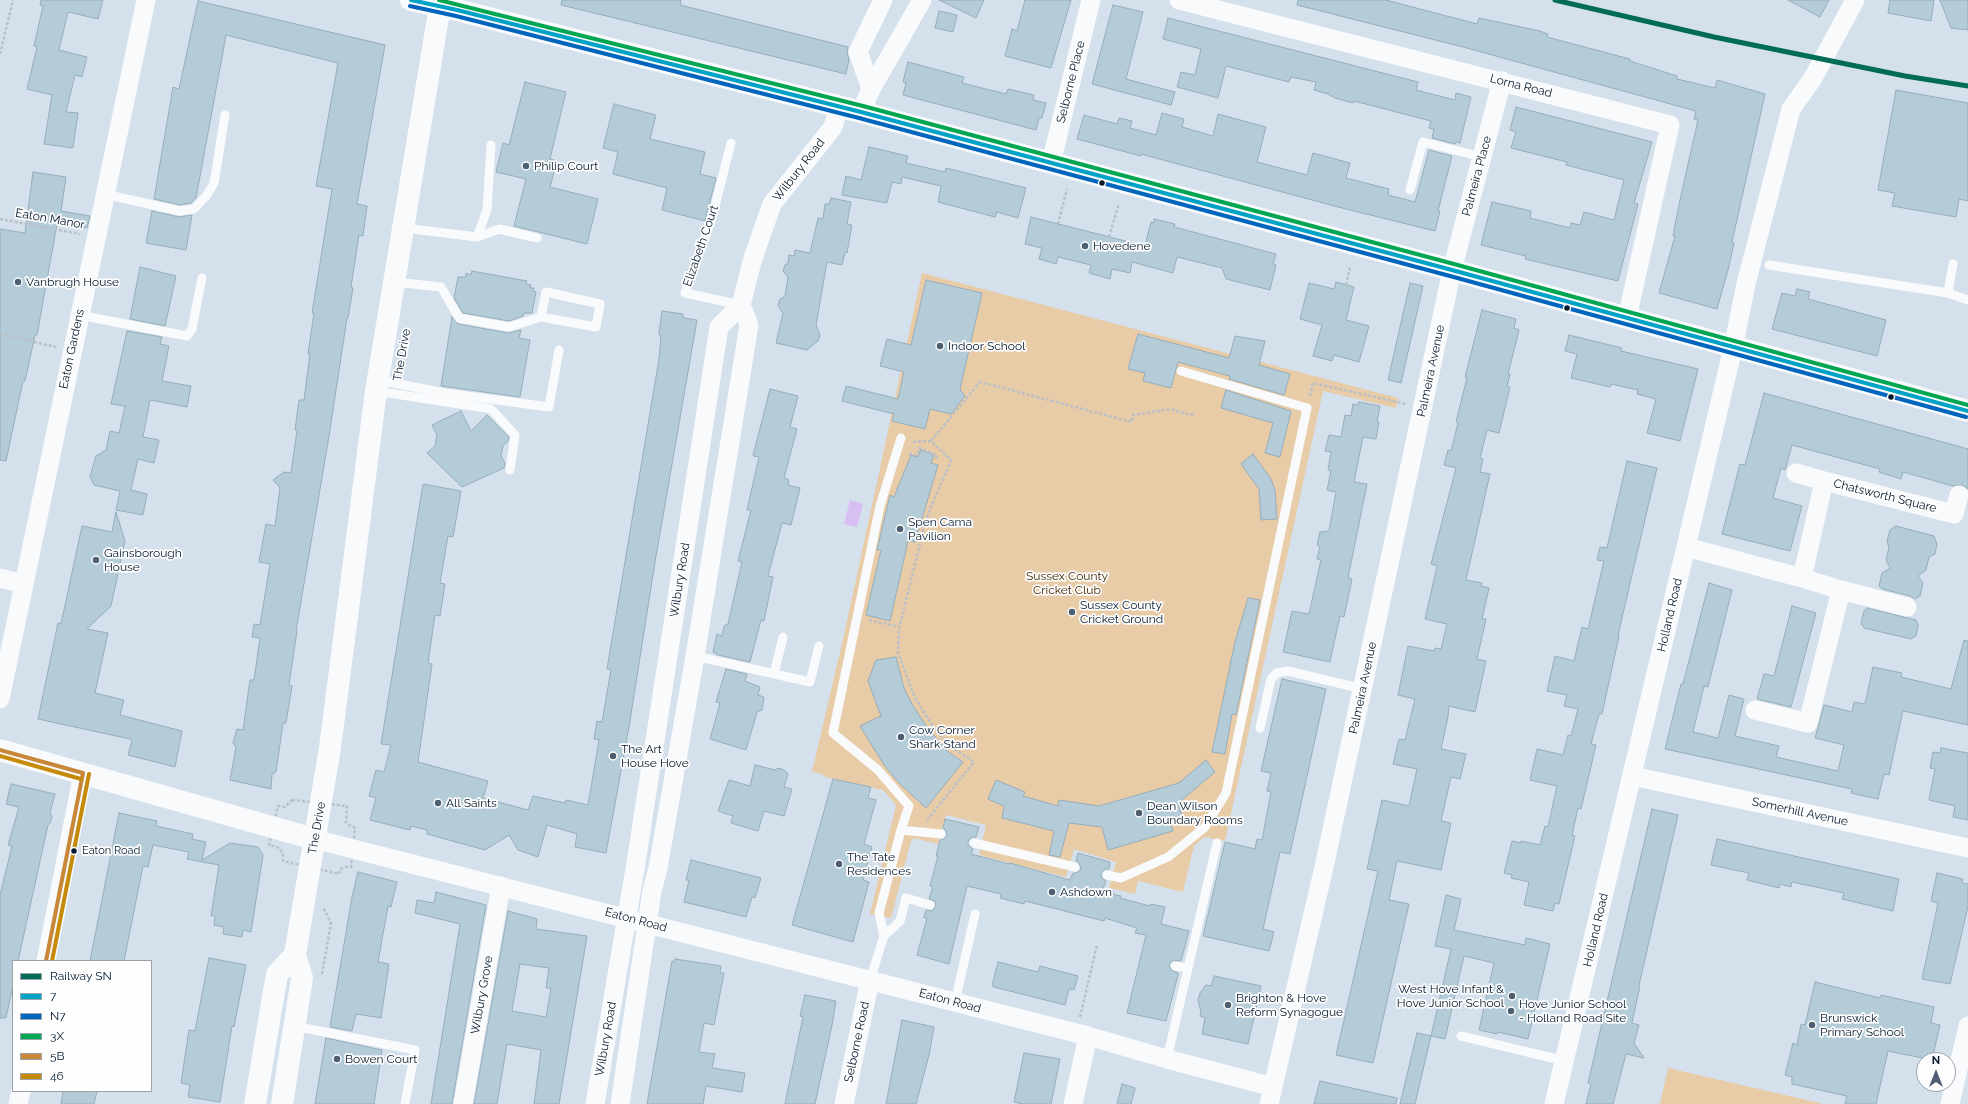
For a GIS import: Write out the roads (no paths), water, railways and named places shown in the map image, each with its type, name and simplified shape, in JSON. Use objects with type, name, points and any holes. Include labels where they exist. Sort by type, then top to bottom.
[{"type":"main road","points":[[411,0],[440,3],[862,112],[1452,270],[1968,411]]},
{"type":"main road","name":"The Drive","points":[[282,1104],[302,978],[294,955],[330,748],[377,386],[440,3]]},
{"type":"main road","name":"Eaton Road","points":[[0,750],[314,839]]},
{"type":"main road","points":[[256,1104],[277,974],[294,955]]},
{"type":"street","name":"Eaton Gardens","points":[[0,699],[104,194],[146,0]]},
{"type":"street","points":[[871,89],[858,52],[883,0]]},
{"type":"street","points":[[862,112],[871,89],[922,0]]},
{"type":"street","name":"Selborne Place","points":[[1051,163],[1091,0]]},
{"type":"street","name":"Lorna Road","points":[[1179,0],[1670,125],[1627,318]]},
{"type":"street","name":"Holland Road","points":[[1554,1104],[1733,348],[1746,284],[1791,109],[1813,78],[1855,0]]},
{"type":"street","name":"Palmeira Place","points":[[1452,270],[1502,81]]},
{"type":"street","name":"Wilbury Road","points":[[595,1104],[636,863],[719,327],[740,305],[753,258],[772,204],[833,127],[839,106]]},
{"type":"street","name":"Palmeira Avenue","points":[[1271,1095],[1363,690],[1452,270]]},
{"type":"street","name":"Wilbury Road","points":[[620,1104],[640,979],[652,891],[658,868],[695,656],[749,325],[740,305]]},
{"type":"street","points":[[1796,474],[1824,481]]},
{"type":"street","name":"Chatsworth Square","points":[[1802,578],[1824,481],[1954,514],[1959,495]]},
{"type":"street","points":[[1686,546],[1907,608]]},
{"type":"street","points":[[0,578],[23,584]]},
{"type":"street","points":[[1755,710],[1808,723],[1841,590]]},
{"type":"street","points":[[46,960],[83,773]]},
{"type":"street","name":"Somerhill Avenue","points":[[1632,776],[1968,848]]},
{"type":"street","name":"Eaton Road","points":[[314,839],[1082,1034],[1168,1059],[1271,1095]]},
{"type":"street","points":[[636,863],[658,868]]},
{"type":"street","name":"Wilbury Grove","points":[[464,1104],[501,886]]},
{"type":"street","points":[[617,975],[640,979]]},
{"type":"street","name":"Selborne Road","points":[[844,1104],[870,980]]},
{"type":"street","points":[[1950,1104],[1966,1048],[1968,1026]]},
{"type":"street","points":[[1073,1104],[1082,1034]]},
{"type":"street","points":[[18,1104],[21,1092]]},
{"type":"lane","points":[[104,194],[180,211],[194,209],[207,195],[214,183],[225,115]]},
{"type":"lane","points":[[1410,190],[1423,142],[1482,157]]},
{"type":"lane","name":"Elizabeth Court","points":[[731,143],[712,218],[685,293],[740,305]]},
{"type":"lane","points":[[476,237],[487,210],[491,145]]},
{"type":"lane","points":[[404,228],[476,237],[499,228],[537,238]]},
{"type":"lane","points":[[1948,293],[1953,264]]},
{"type":"lane","points":[[1769,265],[1948,293],[1968,300]]},
{"type":"lane","points":[[80,315],[187,336],[192,329],[202,278]]},
{"type":"lane","points":[[395,282],[441,287],[459,318],[509,327],[541,317],[596,327],[600,304],[546,292],[541,317]]},
{"type":"lane","points":[[377,386],[445,393],[549,407],[558,350]]},
{"type":"lane","points":[[1107,875],[1121,878],[1168,858],[1205,827],[1226,793],[1307,408],[1181,371]]},
{"type":"lane","points":[[377,386],[491,409],[515,435],[510,470]]},
{"type":"lane","points":[[870,980],[884,936],[880,913],[901,830],[909,806],[878,770],[833,733],[880,506],[901,438]]},
{"type":"lane","points":[[774,674],[783,637]]},
{"type":"lane","points":[[695,656],[810,682],[819,646]]},
{"type":"lane","points":[[1260,728],[1271,679],[1277,673],[1288,671],[1363,690]]},
{"type":"lane","points":[[901,830],[941,834]]},
{"type":"lane","points":[[974,843],[1075,867]]},
{"type":"lane","points":[[1168,1059],[1187,968],[1217,843]]},
{"type":"lane","points":[[884,936],[900,921],[906,898],[930,905]]},
{"type":"lane","points":[[955,1002],[975,914]]},
{"type":"lane","points":[[1175,966],[1187,968]]},
{"type":"lane","points":[[294,1026],[415,1050],[405,1104]]},
{"type":"lane","points":[[1461,1036],[1564,1061]]},
{"type":"rail line","name":"SN","points":[[1555,0],[1714,37],[1905,76],[1968,86]]},
{"type":"place","name":"Philip Court","points":[[526,166]]},
{"type":"place","name":"Hovedene","points":[[1085,246]]},
{"type":"place","name":"Vanbrugh House","points":[[18,282]]},
{"type":"place","name":"Indoor School","points":[[940,346]]},
{"type":"place","name":"Spen Cama Pavilion","points":[[900,529]]},
{"type":"place","name":"Gainsborough House","points":[[96,560]]},
{"type":"place","name":"Sussex County Cricket Ground","points":[[1072,612]]},
{"type":"place","name":"Cow Corner Shark Stand","points":[[901,737]]},
{"type":"place","name":"The Art House Hove","points":[[613,756]]},
{"type":"place","name":"All Saints","points":[[438,803]]},
{"type":"place","name":"Dean Wilson Boundary Rooms","points":[[1139,813]]},
{"type":"place","name":"Eaton Road","points":[[74,851]]},
{"type":"place","name":"The Tate Residences","points":[[839,864]]},
{"type":"place","name":"Ashdown","points":[[1052,892]]},
{"type":"place","name":"West Hove Infant & Hove Junior School","points":[[1512,996]]},
{"type":"place","name":"Brighton & Hove Reform Synagogue","points":[[1228,1005]]},
{"type":"place","name":"Hove Junior School - Holland Road Site","points":[[1511,1011]]},
{"type":"place","name":"Brunswick Primary School","points":[[1812,1025]]},
{"type":"place","name":"Bowen Court","points":[[337,1059]]},
{"type":"park label","name":"Sussex County Cricket Club","points":[[1067,583]]}]
